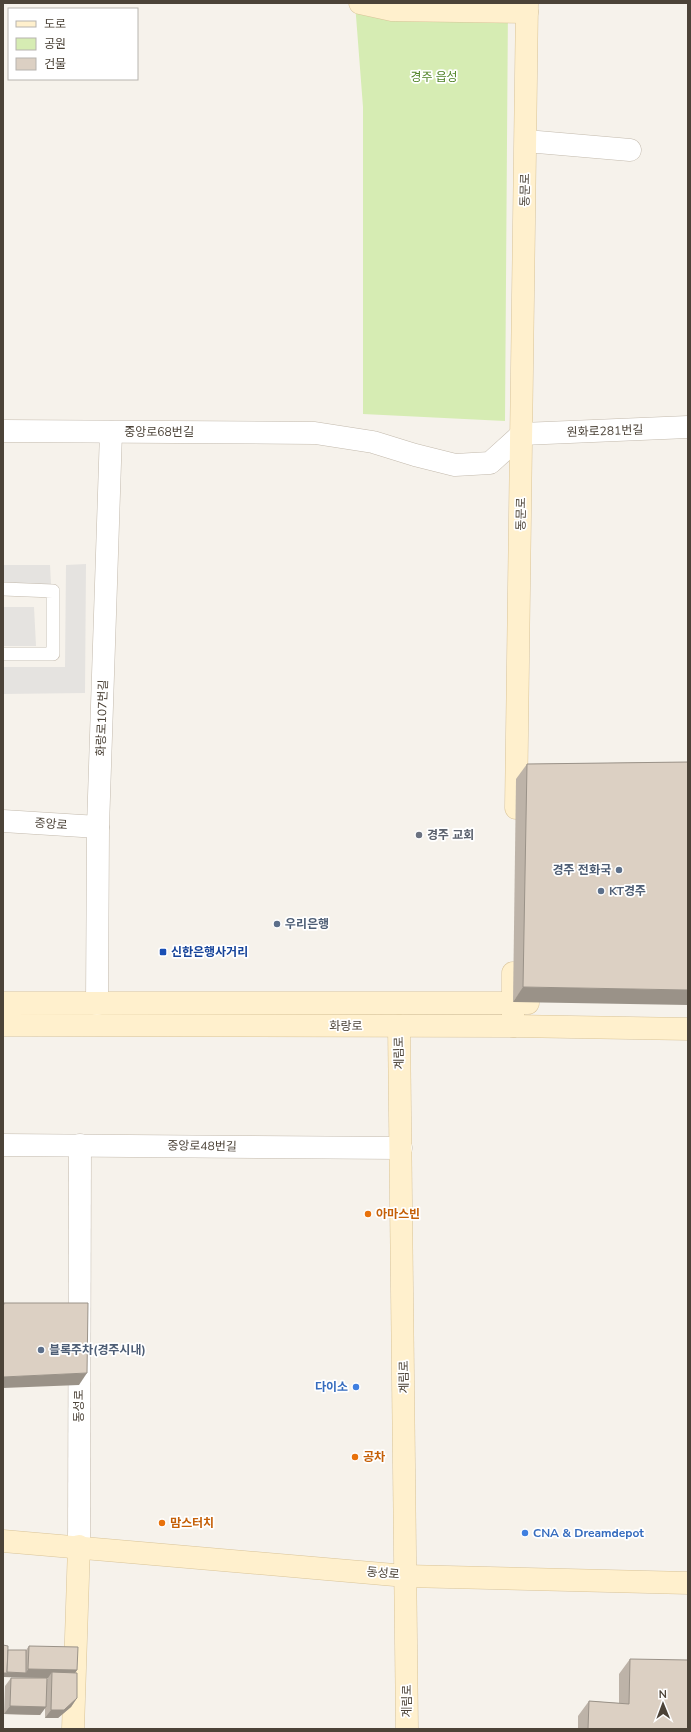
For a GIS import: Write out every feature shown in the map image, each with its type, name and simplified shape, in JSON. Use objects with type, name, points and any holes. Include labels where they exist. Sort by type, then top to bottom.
[{"type":"street","points":[[360,3],[392,10],[527,7]]},
{"type":"street","name":"동문로","points":[[516,827],[527,7]]},
{"type":"street","points":[[526,140],[630,150]]},
{"type":"street","name":"원화로281번길","points":[[522,434],[688,427]]},
{"type":"street","name":"중앙로68번길","points":[[3,431],[315,433],[373,442],[455,465],[490,463],[522,434]]},
{"type":"street","name":"화랑로107번길","points":[[97,1004],[98,827],[110,432]]},
{"type":"street","name":"중앙로","points":[[3,821],[98,827]]},
{"type":"street","points":[[512,1026],[514,954]]},
{"type":"street","name":"화랑로","points":[[3,1003],[547,1003]]},
{"type":"street","name":"화랑로","points":[[3,1025],[512,1026],[688,1029]]},
{"type":"street","name":"계림로","points":[[399,1026],[407,1729]]},
{"type":"street","name":"중앙로48번길","points":[[3,1145],[401,1148]]},
{"type":"street","name":"동성로","points":[[79,1546],[80,1145]]},
{"type":"street","name":"동성로","points":[[3,1541],[79,1546],[406,1576],[688,1583]]},
{"type":"street","points":[[73,1729],[79,1546]]},
{"type":"lane","points":[[3,589],[53,590],[53,654],[3,654]]},
{"type":"green space","name":"경주 읍성","points":[[355,3],[508,3],[505,421],[363,414],[363,107]]},
{"type":"shaded area","points":[[86,564],[85,693],[3,694],[3,667],[65,667],[66,565]]},
{"type":"shaded area","points":[[3,565],[50,565],[51,584],[3,584]]},
{"type":"shaded area","points":[[3,607],[34,607],[36,646],[3,646]]},
{"type":"building","name":"KT경주","points":[[688,762],[688,990],[523,987],[527,764]]},
{"type":"building","name":"블록주차(경주시내)","points":[[4,1303],[88,1303],[87,1373],[3,1377]]},
{"type":"building","points":[[3,1645],[8,1646],[7,1673],[3,1673]]},
{"type":"building","points":[[29,1646],[78,1647],[77,1670],[28,1669]]},
{"type":"building","points":[[8,1650],[26,1650],[26,1673],[7,1672]]},
{"type":"building","points":[[630,1659],[688,1660],[688,1729],[588,1729],[589,1701],[629,1704]]},
{"type":"building","points":[[52,1672],[77,1673],[77,1698],[64,1710],[51,1710]]},
{"type":"building","points":[[11,1678],[47,1678],[46,1707],[10,1706]]},
{"type":"place","name":"경주 교회","points":[[419,835]]},
{"type":"place","name":"경주 전화국","points":[[619,870]]},
{"type":"place","name":"KT경주","points":[[601,891]]},
{"type":"place","name":"우리은행","points":[[277,924]]},
{"type":"place","name":"신한은행사거리","points":[[163,952]]},
{"type":"place","name":"아마스빈","points":[[368,1214]]},
{"type":"place","name":"블록주차(경주시내)","points":[[41,1350]]},
{"type":"place","name":"다이소","points":[[356,1387]]},
{"type":"place","name":"공차","points":[[355,1457]]},
{"type":"place","name":"맘스터치","points":[[162,1523]]},
{"type":"place","name":"CNA & Dreamdepot","points":[[525,1533]]}]
